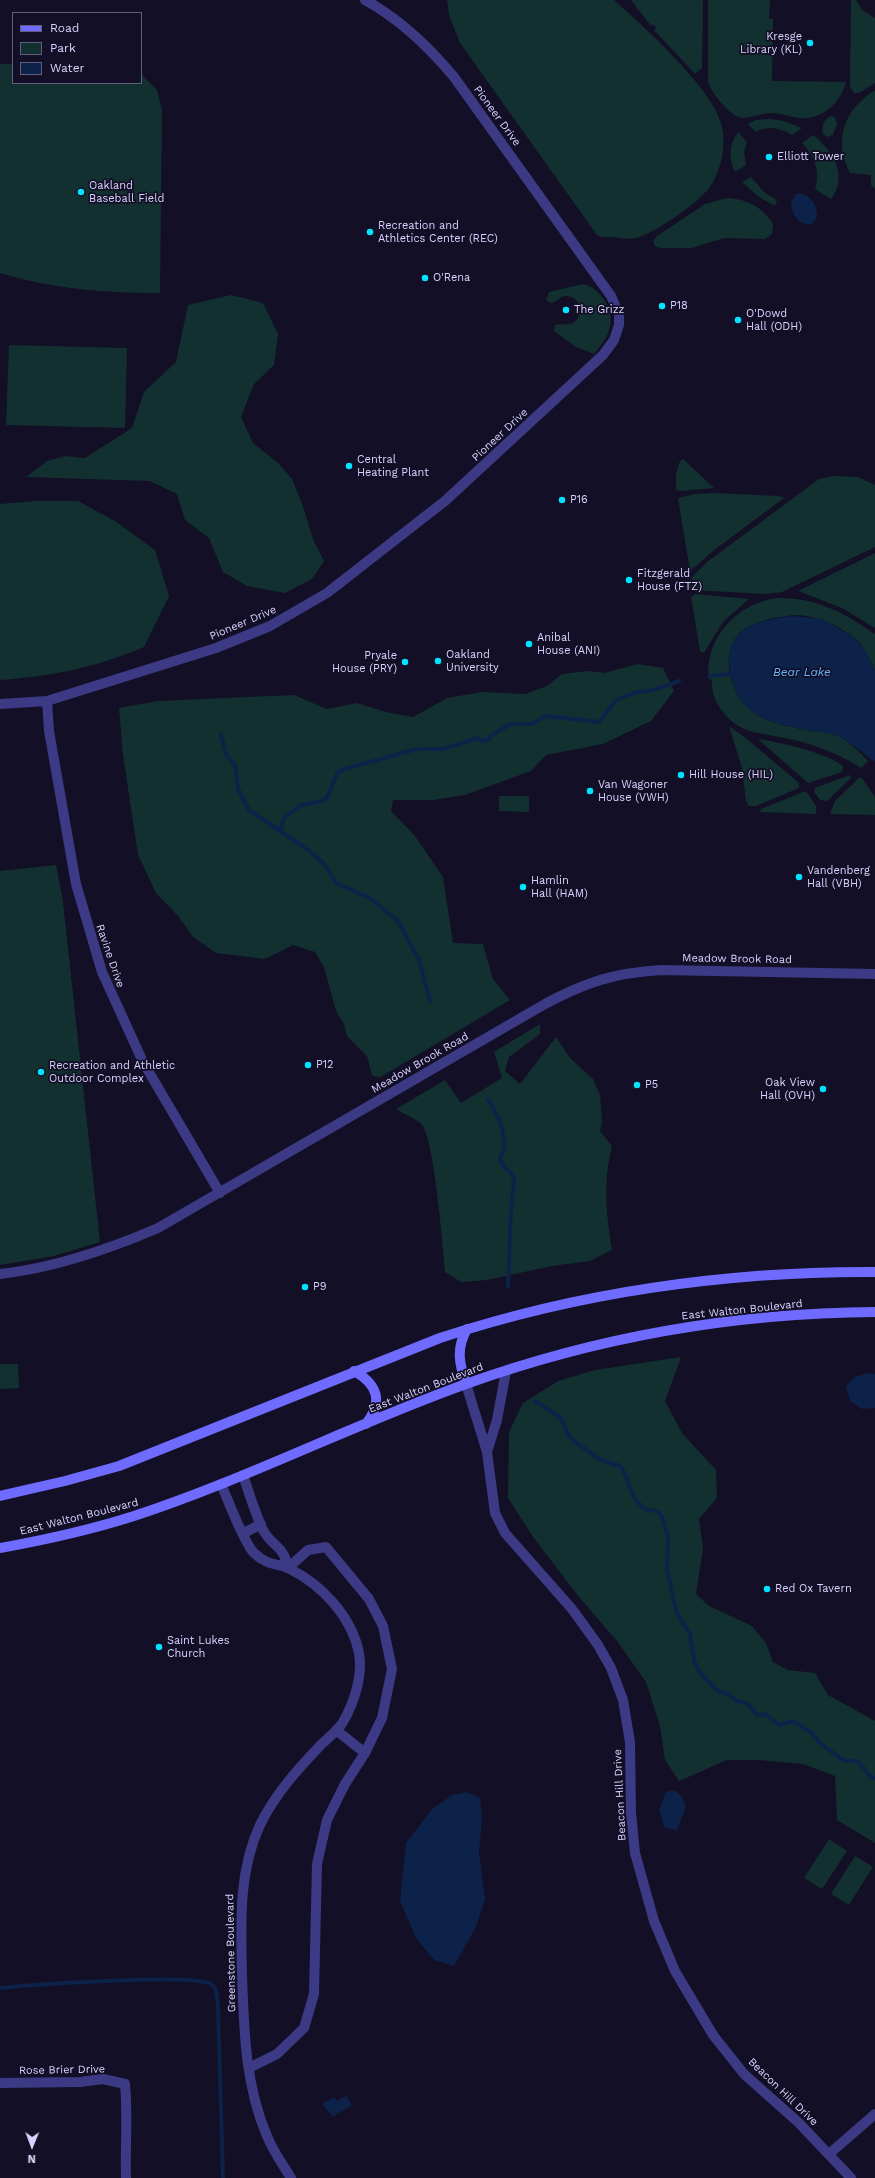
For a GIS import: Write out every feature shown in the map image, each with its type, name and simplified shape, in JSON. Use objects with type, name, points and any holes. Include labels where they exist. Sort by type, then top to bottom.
[{"type":"main road","points":[[0,1496],[58,1483],[119,1466],[354,1372],[467,1329],[546,1309],[680,1284],[790,1273],[875,1272]]},
{"type":"main road","name":"East Walton Boulevard","points":[[0,1548],[109,1524],[221,1484],[466,1384],[589,1347],[663,1331],[768,1317],[875,1312]]},
{"type":"main road","points":[[466,1384],[458,1354],[462,1338],[467,1329]]},
{"type":"main road","points":[[354,1372],[370,1383],[376,1396],[375,1410],[366,1424]]},
{"type":"street","name":"Pioneer Drive","points":[[0,704],[47,701],[240,639],[285,618],[327,593],[445,501],[584,374],[614,340],[619,325],[619,314],[611,296],[459,84],[432,52],[412,33],[365,0]]},
{"type":"street","name":"Ravine Drive","points":[[47,701],[49,730],[76,884],[102,972],[143,1062],[220,1193]]},
{"type":"street","name":"Meadow Brook Road","points":[[0,1274],[56,1264],[124,1243],[164,1225],[545,1004],[598,979],[636,971],[661,970],[875,974]]},
{"type":"street","name":"Beacon Hill Drive","points":[[487,1452],[497,1420],[506,1371]]},
{"type":"street","name":"Beacon Hill Drive","points":[[466,1384],[487,1452],[495,1513],[505,1533],[572,1609],[598,1645],[611,1668],[620,1694],[630,1742],[631,1813],[635,1853],[654,1921],[674,1971],[712,2035],[744,2074],[799,2123],[851,2178]]},
{"type":"street","points":[[243,1475],[261,1524],[270,1539],[280,1547],[286,1558],[288,1568]]},
{"type":"street","name":"Greenstone Boulevard","points":[[221,1484],[251,1549],[256,1555],[273,1565],[288,1568],[311,1582],[337,1606],[351,1629],[359,1654],[358,1680],[353,1702],[342,1724],[279,1792],[260,1825],[247,1865],[242,1887],[241,1936],[244,2038],[249,2068],[256,2103],[267,2138],[291,2178]]},
{"type":"street","points":[[244,1533],[261,1524]]},
{"type":"street","points":[[249,2068],[278,2054],[304,2028],[314,1994],[317,1864],[327,1820],[345,1784],[365,1753],[382,1718],[392,1670],[383,1626],[369,1599],[326,1547],[308,1550],[288,1568]]},
{"type":"street","points":[[336,1730],[365,1753]]},
{"type":"street","name":"Rose Brier Drive","points":[[0,2083],[80,2082],[104,2079],[125,2084],[127,2104],[125,2121],[126,2178]]},
{"type":"street","points":[[829,2154],[875,2114]]},
{"type":"green space","points":[[447,0],[614,0],[658,41],[691,75],[715,109],[721,123],[724,139],[718,172],[710,187],[697,201],[667,223],[647,234],[629,239],[602,237],[597,235],[460,43],[449,15]]},
{"type":"green space","points":[[631,0],[703,0],[702,68],[695,74],[654,30],[656,28],[653,24],[651,26]]},
{"type":"green space","points":[[708,0],[770,0],[769,19],[773,19],[772,81],[846,82],[835,104],[822,113],[807,118],[772,113],[742,118],[737,117],[727,109],[717,97],[708,81]]},
{"type":"green space","points":[[851,0],[856,0],[862,10],[875,18],[875,83],[859,93],[854,93],[850,87]]},
{"type":"green space","name":"Oakland Baseball Field","points":[[0,64],[12,64],[12,84],[142,84],[142,75],[157,90],[162,110],[160,293],[79,289],[40,283],[0,273]]},
{"type":"green space","points":[[875,90],[875,189],[871,185],[871,175],[850,173],[842,148],[842,137],[844,126],[849,116],[864,98]]},
{"type":"green space","points":[[831,116],[835,117],[837,124],[833,135],[827,137],[822,131],[825,121]]},
{"type":"green space","points":[[770,119],[784,121],[802,128],[792,135],[774,128],[756,132],[748,124],[756,120]]},
{"type":"green space","points":[[738,132],[747,142],[744,152],[746,165],[735,172],[731,162],[730,152],[733,141]]},
{"type":"green space","points":[[813,135],[827,149],[836,164],[839,182],[831,199],[815,189],[817,182],[817,170],[810,153],[802,143]]},
{"type":"green space","points":[[751,177],[765,193],[777,200],[775,206],[759,197],[742,182]]},
{"type":"green space","points":[[727,198],[747,202],[764,213],[773,224],[772,234],[765,239],[724,238],[692,248],[661,248],[655,246],[653,241],[657,236],[705,204]]},
{"type":"green space","points":[[583,284],[592,287],[599,293],[608,306],[610,313],[610,328],[604,341],[594,354],[576,347],[554,331],[555,325],[574,322],[580,315],[580,307],[576,300],[567,296],[562,297],[552,303],[546,300],[549,292]]},
{"type":"green space","points":[[231,295],[263,303],[278,334],[274,365],[254,384],[241,417],[253,443],[278,463],[292,479],[303,506],[313,539],[324,561],[312,579],[285,593],[247,586],[223,572],[209,538],[185,520],[177,494],[150,481],[26,477],[47,461],[65,456],[85,458],[132,428],[144,392],[176,362],[188,305]]},
{"type":"green space","points":[[9,345],[127,348],[125,428],[6,425]]},
{"type":"green space","points":[[683,459],[714,488],[682,491],[676,490],[676,474],[680,461]]},
{"type":"green space","points":[[834,476],[858,477],[875,485],[875,547],[782,592],[766,594],[691,590],[690,587],[693,576],[707,562],[819,479]]},
{"type":"green space","points":[[713,493],[779,496],[784,498],[713,551],[690,571],[678,498],[694,494]]},
{"type":"green space","points":[[36,501],[78,501],[115,521],[155,550],[169,596],[144,647],[91,666],[74,670],[0,680],[0,504]]},
{"type":"green space","points":[[875,553],[875,628],[842,608],[798,591]]},
{"type":"green space","points":[[695,594],[749,599],[723,622],[704,653],[700,651],[691,597]]},
{"type":"green space","points":[[777,598],[804,600],[828,607],[840,612],[875,634],[875,670],[859,642],[839,628],[820,619],[807,616],[799,615],[780,617],[751,626],[738,635],[732,644],[729,656],[729,668],[736,692],[743,703],[752,711],[772,722],[811,731],[824,732],[842,738],[854,747],[868,761],[861,768],[840,756],[810,744],[745,729],[737,725],[724,713],[714,697],[712,680],[709,679],[709,664],[712,650],[718,637],[726,625],[749,607],[763,601]]},
{"type":"green space","points":[[637,664],[663,668],[674,691],[651,721],[603,744],[546,755],[531,771],[465,795],[433,800],[393,800],[391,811],[415,836],[443,877],[453,943],[483,944],[493,979],[510,1000],[379,1078],[372,1075],[367,1056],[347,1036],[344,1024],[336,1011],[324,967],[315,952],[293,945],[265,959],[216,953],[193,937],[179,917],[156,893],[138,855],[123,755],[119,708],[157,701],[294,695],[327,709],[357,703],[386,712],[413,717],[447,698],[482,692],[525,694],[547,686],[562,674],[588,671],[604,673]]},
{"type":"green space","points":[[729,726],[747,739],[799,783],[799,788],[756,806],[749,806],[746,801],[742,768]]},
{"type":"green space","points":[[758,739],[790,745],[826,757],[843,766],[842,772],[808,783]]},
{"type":"green space","points":[[850,775],[851,778],[827,801],[820,800],[814,792],[815,788]]},
{"type":"green space","points":[[860,777],[875,797],[875,815],[830,814],[835,801]]},
{"type":"green space","points":[[806,791],[816,806],[816,814],[760,812],[761,809]]},
{"type":"green space","points":[[499,796],[529,796],[529,812],[499,811]]},
{"type":"green space","name":"Recreation and Athletic Outdoor Complex","points":[[56,865],[63,902],[100,1242],[54,1256],[0,1265],[0,871]]},
{"type":"green space","points":[[540,1024],[540,1034],[509,1057],[505,1071],[520,1084],[556,1037],[570,1058],[593,1079],[600,1095],[602,1122],[600,1131],[612,1146],[607,1173],[606,1198],[612,1250],[590,1261],[552,1266],[487,1280],[461,1282],[445,1272],[434,1171],[426,1134],[420,1123],[396,1109],[445,1080],[461,1103],[502,1078],[494,1052]]},
{"type":"green space","points":[[681,1357],[665,1401],[682,1433],[716,1470],[717,1498],[699,1519],[703,1548],[696,1594],[709,1606],[752,1626],[766,1643],[773,1662],[788,1670],[815,1673],[828,1695],[875,1721],[875,1843],[837,1820],[835,1776],[803,1764],[758,1760],[727,1760],[679,1781],[665,1760],[660,1726],[646,1682],[617,1641],[579,1597],[533,1537],[508,1498],[509,1432],[523,1403],[558,1381],[595,1370]]},
{"type":"green space","points":[[0,1364],[18,1364],[19,1388],[0,1389]]},
{"type":"green space","points":[[829,1839],[847,1851],[822,1889],[804,1878]]},
{"type":"green space","points":[[855,1856],[873,1867],[849,1905],[831,1894]]},
{"type":"water","points":[[797,193],[806,195],[815,204],[817,217],[812,224],[803,223],[800,221],[792,210],[791,201]]},
{"type":"water","name":"Bear Lake","points":[[792,616],[823,619],[856,639],[866,652],[875,670],[875,762],[843,738],[824,732],[788,726],[766,719],[757,715],[741,700],[735,689],[730,670],[730,651],[733,642],[746,629],[754,624]]},
{"type":"water","points":[[867,1373],[875,1374],[875,1408],[862,1409],[850,1401],[846,1386],[855,1377]]},
{"type":"water","points":[[674,1790],[681,1795],[686,1807],[677,1830],[665,1828],[659,1810],[666,1792]]},
{"type":"water","points":[[467,1792],[480,1798],[482,1818],[479,1852],[485,1899],[476,1927],[454,1966],[434,1960],[416,1938],[400,1901],[406,1843],[432,1809],[452,1795]]},
{"type":"water","points":[[346,2096],[352,2105],[333,2117],[322,2104],[334,2097],[337,2101]]},
{"type":"waterway","points":[[709,676],[729,674]]},
{"type":"waterway","points":[[280,830],[284,818],[301,805],[322,801],[327,798],[337,774],[341,770],[417,749],[443,749],[478,738],[481,741],[488,740],[491,736],[510,724],[532,724],[546,716],[599,722],[616,700],[634,693],[653,690],[679,681]]},
{"type":"waterway","points":[[221,735],[227,756],[235,765],[238,789],[249,810],[311,852],[324,864],[336,883],[370,898],[398,921],[419,960],[430,1001]]},
{"type":"waterway","points":[[488,1099],[500,1122],[504,1135],[504,1149],[500,1160],[504,1167],[512,1174],[514,1181],[511,1211],[508,1286]]},
{"type":"waterway","points":[[535,1401],[561,1418],[568,1435],[575,1442],[601,1460],[620,1466],[635,1499],[646,1509],[658,1512],[663,1519],[668,1536],[667,1570],[673,1597],[677,1613],[690,1634],[694,1661],[700,1673],[718,1691],[728,1694],[737,1701],[748,1704],[757,1715],[765,1714],[779,1725],[793,1721],[812,1733],[820,1743],[840,1758],[845,1761],[858,1761],[871,1777],[875,1778]]},
{"type":"waterway","points":[[0,1988],[144,1980],[198,1981],[211,1984],[216,1991],[218,2007],[223,2178]]},
{"type":"place","name":"Kresge Library (KL)","points":[[810,43]]},
{"type":"place","name":"Elliott Tower","points":[[769,157]]},
{"type":"place","name":"Oakland Baseball Field","points":[[81,192]]},
{"type":"place","name":"Recreation and Athletics Center (REC)","points":[[370,232]]},
{"type":"place","name":"O'Rena","points":[[425,278]]},
{"type":"place","name":"P18","points":[[662,306]]},
{"type":"place","name":"The Grizz","points":[[566,310]]},
{"type":"place","name":"O'Dowd Hall (ODH)","points":[[738,320]]},
{"type":"place","name":"Central Heating Plant","points":[[349,466]]},
{"type":"place","name":"P16","points":[[562,500]]},
{"type":"place","name":"Fitzgerald House (FTZ)","points":[[629,580]]},
{"type":"place","name":"Anibal House (ANI)","points":[[529,644]]},
{"type":"place","name":"Oakland University","points":[[438,661]]},
{"type":"place","name":"Pryale House (PRY)","points":[[405,662]]},
{"type":"place","name":"Hill House (HIL)","points":[[681,775]]},
{"type":"place","name":"Van Wagoner House (VWH)","points":[[590,791]]},
{"type":"place","name":"Vandenberg Hall (VBH)","points":[[799,877]]},
{"type":"place","name":"Hamlin Hall (HAM)","points":[[523,887]]},
{"type":"place","name":"P12","points":[[308,1065]]},
{"type":"place","name":"Recreation and Athletic Outdoor Complex","points":[[41,1072]]},
{"type":"place","name":"P5","points":[[637,1085]]},
{"type":"place","name":"Oak View Hall (OVH)","points":[[823,1089]]},
{"type":"place","name":"P9","points":[[305,1287]]},
{"type":"place","name":"Red Ox Tavern","points":[[767,1589]]},
{"type":"place","name":"Saint Lukes Church","points":[[159,1647]]}]
